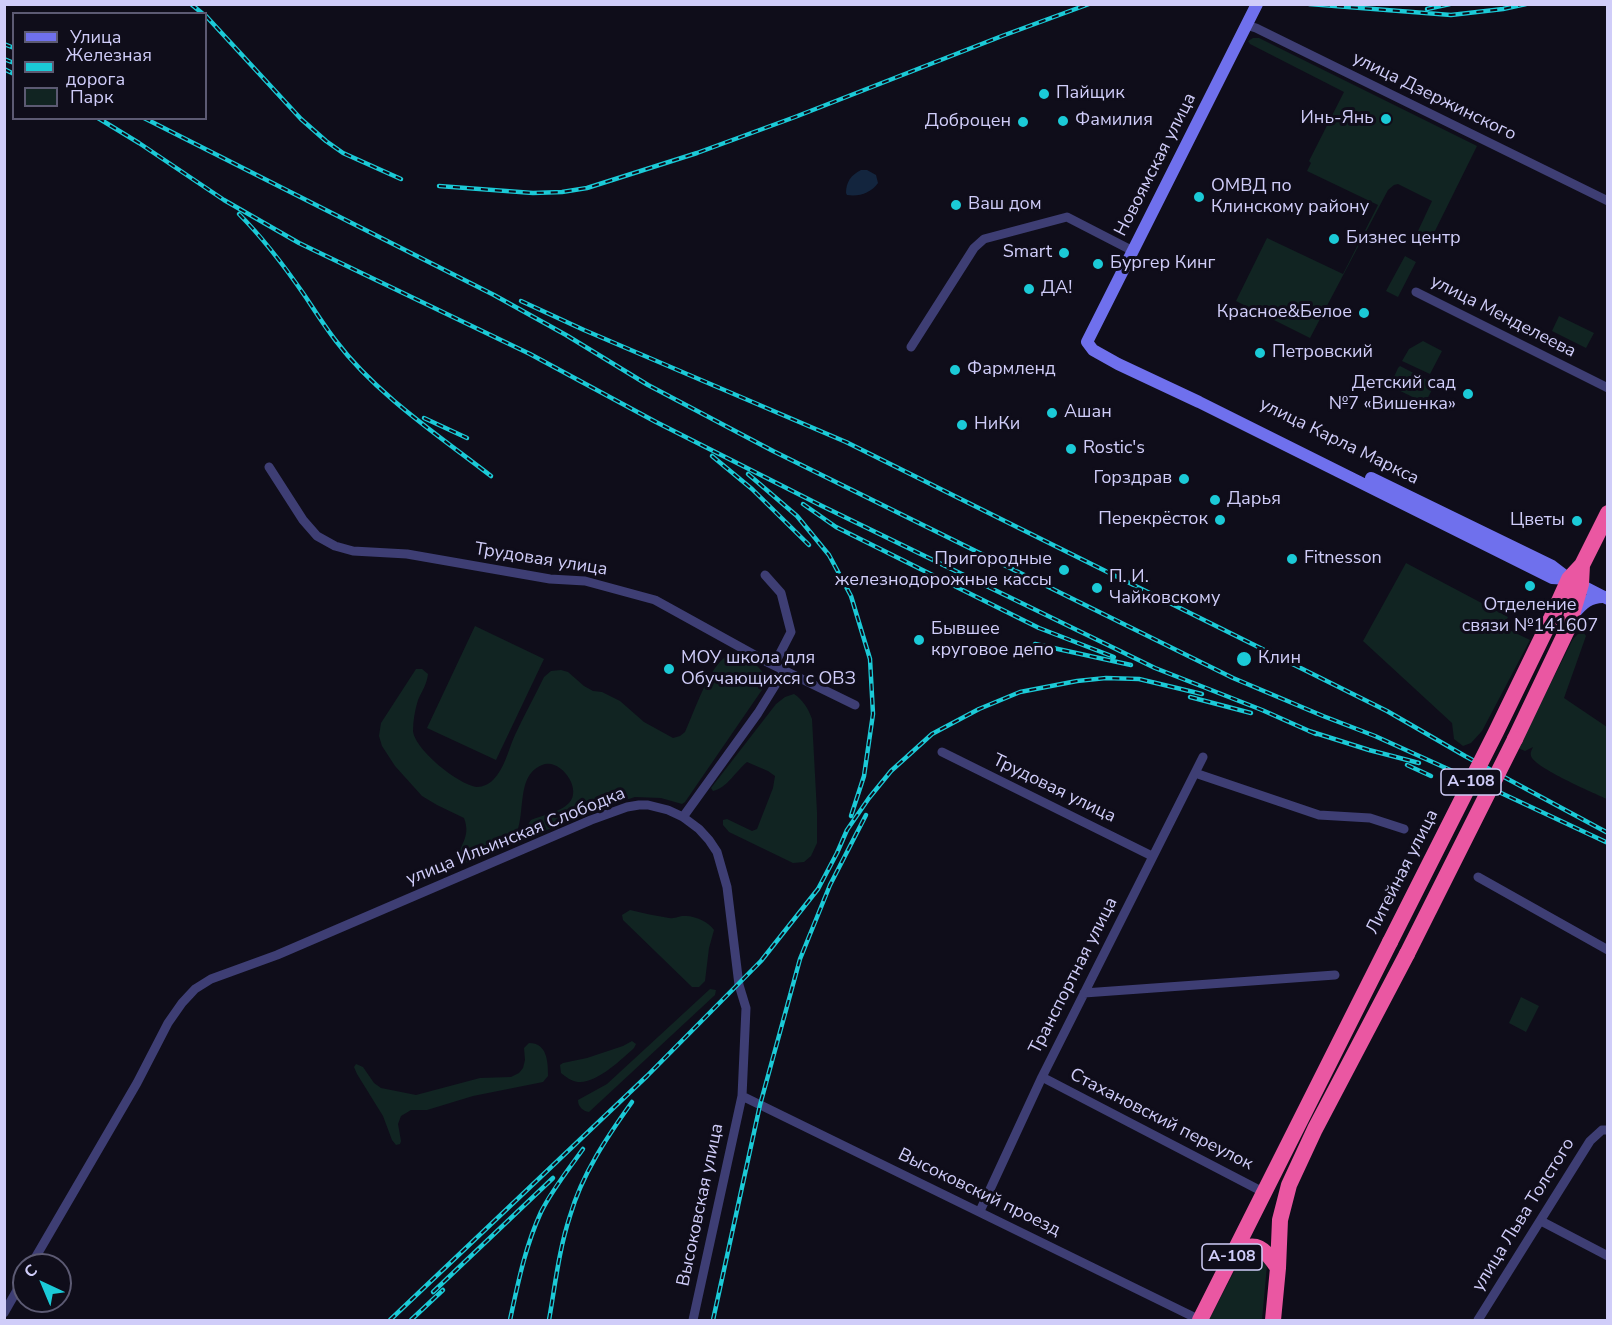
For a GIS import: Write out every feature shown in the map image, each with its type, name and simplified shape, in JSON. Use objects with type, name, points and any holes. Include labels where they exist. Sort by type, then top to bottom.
[{"type":"highway","name":"Литейная улица","points":[[1264,1193],[1496,732],[1560,600],[1567,580],[1582,565],[1608,513]]},
{"type":"highway","name":"Литейная улица","points":[[1278,1268],[1280,1220],[1289,1185],[1315,1129],[1407,954],[1515,739],[1570,622],[1567,580]]},
{"type":"highway","name":"А-108","points":[[1200,1320],[1264,1193]]},
{"type":"highway","points":[[1234,1253],[1247,1246],[1256,1246],[1263,1249],[1278,1268]]},
{"type":"highway","name":"А-108","points":[[1273,1320],[1278,1268]]},
{"type":"street","name":"Новоямская улица","points":[[1088,344],[1257,4]]},
{"type":"street","name":"улица Дзержинского","points":[[1246,25],[1608,201]]},
{"type":"street","points":[[911,347],[974,248],[984,239],[1067,216],[1133,251]]},
{"type":"street","name":"улица Менделеева","points":[[1416,292],[1608,388]]},
{"type":"street","name":"улица Карла Маркса","points":[[1088,344],[1098,345],[1263,424],[1552,566],[1567,580],[1606,598]]},
{"type":"street","name":"Трудовая улица","points":[[269,467],[303,520],[317,536],[336,546],[353,551],[407,554],[550,579],[585,581],[655,600],[774,665],[855,705]]},
{"type":"street","points":[[765,575],[781,593],[791,632],[774,665]]},
{"type":"street","name":"А-108","points":[[1570,622],[1586,601],[1592,598],[1606,598]]},
{"type":"street","points":[[683,817],[758,713],[784,670]]},
{"type":"street","name":"Трудовая улица","points":[[942,752],[1152,856]]},
{"type":"street","name":"Транспортная улица","points":[[980,1211],[1042,1077],[1203,757]]},
{"type":"street","points":[[1195,773],[1319,815],[1371,818],[1404,829]]},
{"type":"street","name":"улица Ильинская Слободка","points":[[38,1253],[137,1083],[168,1023],[182,1002],[195,989],[211,979],[277,955],[581,825],[627,807],[648,804],[683,817],[699,829],[710,840],[717,852],[727,887],[738,976]]},
{"type":"street","points":[[1478,878],[1608,950]]},
{"type":"street","points":[[1084,993],[1335,975]]},
{"type":"street","name":"Высоковская улица","points":[[693,1320],[742,1096],[746,1008],[738,976]]},
{"type":"street","name":"Стахановский переулок","points":[[1042,1077],[1264,1193]]},
{"type":"street","name":"Высоковский проезд","points":[[742,1096],[1200,1320]]},
{"type":"street","name":"улица Льва Толстого","points":[[1478,1320],[1590,1141],[1605,1130]]},
{"type":"street","points":[[1541,1221],[1608,1256]]},
{"type":"street","points":[[4,1313],[12,1299]]},
{"type":"green space","points":[[1259,38],[1477,146],[1432,237],[1428,240],[1418,231],[1432,201],[1398,184],[1388,190],[1310,338],[1236,301],[1267,238],[1343,274],[1378,205],[1307,171],[1311,163],[1309,161],[1344,92],[1250,44],[1248,41]]},
{"type":"green space","points":[[1405,256],[1416,262],[1398,297],[1386,291]]},
{"type":"green space","points":[[1559,316],[1594,333],[1586,348],[1552,331]]},
{"type":"green space","points":[[1423,341],[1442,351],[1430,374],[1402,361],[1409,349]]},
{"type":"green space","points":[[1400,366],[1435,384],[1425,403],[1390,386]]},
{"type":"green space","points":[[1406,563],[1508,617],[1503,627],[1530,640],[1482,731],[1471,743],[1463,746],[1454,739],[1452,723],[1363,641]]},
{"type":"green space","points":[[475,626],[544,659],[496,760],[427,728]]},
{"type":"green space","points":[[1584,633],[1586,636],[1564,698],[1607,727],[1607,799],[1543,767],[1531,756],[1533,747],[1525,751],[1518,748],[1573,639],[1578,634]]},
{"type":"green space","points":[[732,654],[755,664],[763,673],[766,684],[685,802],[682,804],[661,798],[635,797],[585,813],[540,833],[530,831],[527,826],[531,820],[560,809],[573,797],[568,776],[556,766],[542,765],[533,771],[527,780],[519,824],[516,835],[510,843],[468,863],[460,859],[460,850],[466,831],[464,818],[422,796],[395,766],[382,746],[379,736],[381,723],[416,669],[422,669],[428,674],[415,711],[413,731],[416,739],[429,757],[449,773],[469,785],[477,787],[486,785],[501,770],[518,728],[544,677],[551,671],[568,672],[584,686],[620,701],[644,722],[673,738],[685,732],[717,665]]},
{"type":"green space","points":[[794,694],[805,705],[812,719],[817,843],[811,856],[804,862],[793,863],[729,832],[723,825],[723,820],[727,819],[752,831],[757,829],[773,788],[775,776],[747,762],[723,786],[713,791],[711,788],[776,704]]},
{"type":"green space","points":[[630,910],[669,918],[684,916],[697,918],[712,927],[714,930],[705,981],[699,987],[692,987],[623,920],[622,915]]},
{"type":"green space","points":[[710,989],[716,990],[715,995],[589,1112],[581,1108],[578,1100],[607,1084]]},
{"type":"green space","points":[[1521,997],[1539,1006],[1526,1032],[1509,1023]]},
{"type":"green space","points":[[632,1041],[636,1044],[634,1048],[608,1070],[593,1079],[578,1082],[561,1073],[560,1065],[563,1063],[587,1058]]},
{"type":"green space","points":[[529,1043],[540,1046],[545,1054],[548,1076],[543,1082],[473,1096],[427,1110],[411,1110],[401,1116],[398,1124],[401,1141],[396,1145],[383,1116],[354,1067],[356,1064],[363,1067],[374,1083],[381,1088],[416,1095],[480,1078],[511,1077],[523,1068],[524,1048]]},
{"type":"green space","points":[[1257,1255],[1267,1265],[1262,1320],[1209,1320],[1239,1262],[1247,1256]]},
{"type":"water","points":[[861,170],[867,170],[876,175],[878,183],[864,194],[847,195],[846,189],[850,179]]},
{"type":"railway","points":[[191,4],[201,12]]},
{"type":"railway","points":[[439,186],[533,193],[587,188],[697,153],[1089,4]]},
{"type":"railway","points":[[1309,4],[1451,15],[1526,4]]},
{"type":"railway","points":[[1427,9],[1450,4]]},
{"type":"railway","points":[[207,17],[301,119],[326,141],[343,153],[401,179]]},
{"type":"railway","points":[[4,44],[12,47]]},
{"type":"railway","points":[[4,59],[12,62]]},
{"type":"railway","points":[[4,69],[12,73]]},
{"type":"railway","points":[[101,120],[224,200],[299,243],[530,354],[656,422],[822,506],[1155,668],[1316,734]]},
{"type":"railway","points":[[148,120],[494,295],[648,385],[773,451],[1233,678],[1375,736],[1608,843]]},
{"type":"railway","points":[[239,214],[282,264],[328,330],[370,379],[409,413],[491,476]]},
{"type":"railway","points":[[521,301],[846,442],[1387,711],[1608,833]]},
{"type":"railway","points":[[424,418],[467,438]]},
{"type":"railway","points":[[712,456],[752,489],[809,545]]},
{"type":"railway","points":[[748,474],[797,516],[829,555],[851,596],[870,659],[873,714],[864,776],[851,816]]},
{"type":"railway","points":[[803,504],[836,527],[1039,628],[1114,657]]},
{"type":"railway","points":[[1035,644],[1131,665]]},
{"type":"railway","points":[[390,1320],[647,1076],[761,961],[818,889],[847,830],[869,798],[891,771],[932,734],[979,709],[1020,692],[1077,681],[1106,678],[1139,679],[1202,694]]},
{"type":"railway","points":[[1190,697],[1251,713]]},
{"type":"railway","points":[[1309,731],[1419,763]]},
{"type":"railway","points":[[1407,765],[1431,776]]},
{"type":"railway","points":[[713,1320],[760,1105],[800,959],[830,885],[866,815]]},
{"type":"railway","points":[[549,1320],[563,1241],[575,1200],[596,1156],[632,1102]]},
{"type":"railway","points":[[510,1320],[526,1252],[535,1225],[555,1188],[583,1149]]},
{"type":"railway","points":[[433,1292],[553,1178]]},
{"type":"railway","points":[[411,1320],[443,1290]]},
{"type":"place","name":"Пайщик","points":[[1044,94]]},
{"type":"place","name":"Инь-Янь","points":[[1386,119]]},
{"type":"place","name":"Фамилия","points":[[1063,121]]},
{"type":"place","name":"Доброцен","points":[[1023,122]]},
{"type":"place","name":"ОМВД по Клинскому району","points":[[1199,197]]},
{"type":"place","name":"Ваш дом","points":[[956,205]]},
{"type":"place","name":"Бизнес центр","points":[[1334,239]]},
{"type":"place","name":"Smart","points":[[1064,253]]},
{"type":"place","name":"Бургер Кинг","points":[[1098,264]]},
{"type":"place","name":"ДА!","points":[[1029,289]]},
{"type":"place","name":"Красное&Белое","points":[[1364,313]]},
{"type":"place","name":"Петровский","points":[[1260,353]]},
{"type":"place","name":"Фармленд","points":[[955,370]]},
{"type":"place","name":"Детский сад №7 «Вишенка»","points":[[1468,394]]},
{"type":"place","name":"Ашан","points":[[1052,413]]},
{"type":"place","name":"НиКи","points":[[962,425]]},
{"type":"place","name":"Rostic's","points":[[1071,449]]},
{"type":"place","name":"Горздрав","points":[[1184,479]]},
{"type":"place","name":"Дарья","points":[[1215,500]]},
{"type":"place","name":"Перекрёсток","points":[[1220,520]]},
{"type":"place","name":"Цветы","points":[[1577,521]]},
{"type":"place","name":"Fitnesson","points":[[1292,559]]},
{"type":"place","name":"Пригородные железнодорожные кассы","points":[[1064,570]]},
{"type":"place","name":"Отделение связи №141607","points":[[1530,586]]},
{"type":"place","name":"П. И. Чайковскому","points":[[1097,588]]},
{"type":"place","name":"Бывшее круговое депо","points":[[919,640]]},
{"type":"place","name":"Клин","points":[[1244,659]]},
{"type":"place","name":"МОУ школа для Обучающихся с ОВЗ","points":[[669,669]]}]
